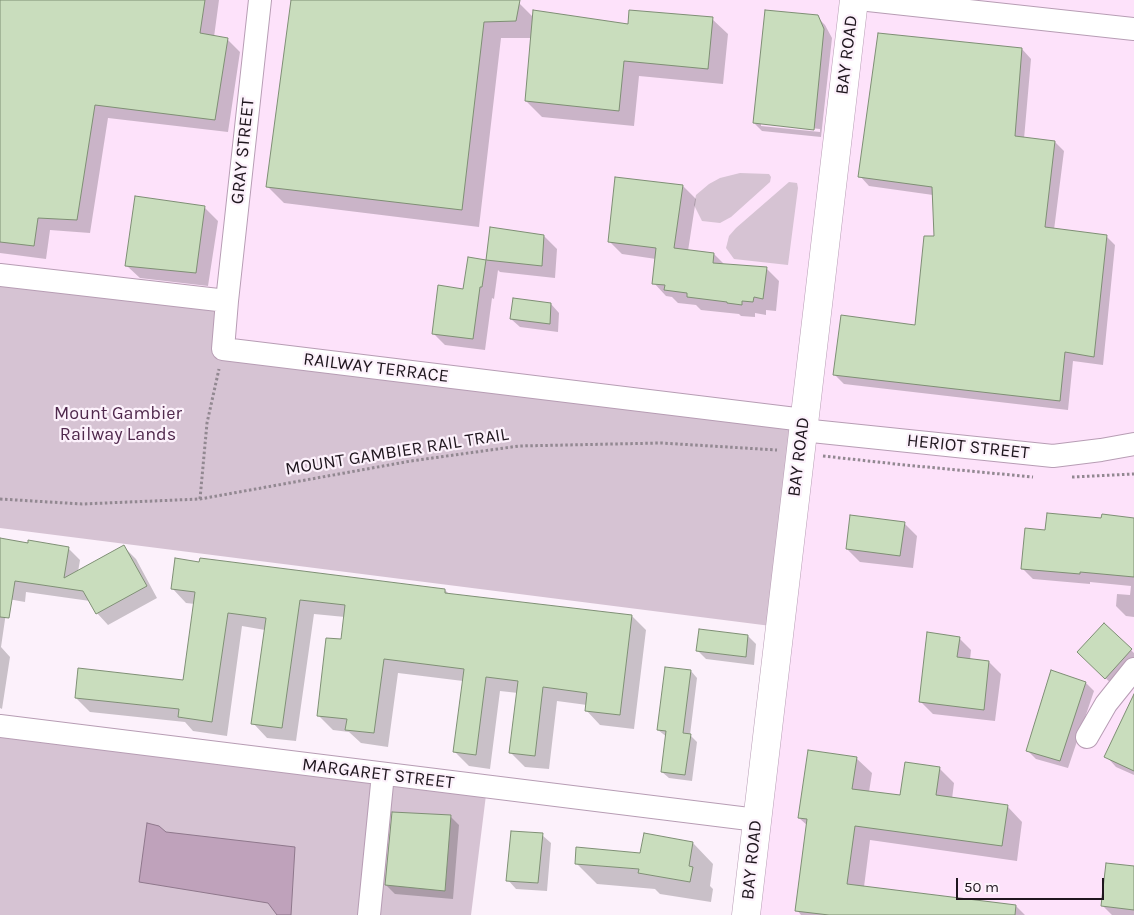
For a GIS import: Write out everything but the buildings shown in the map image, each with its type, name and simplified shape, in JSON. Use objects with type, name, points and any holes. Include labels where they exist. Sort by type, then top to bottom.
[{"type":"main road","name":"BAY ROAD","points":[[746,915],[854,0]]},
{"type":"street","name":"GRAY STREET","points":[[226,301],[260,0]]},
{"type":"street","points":[[868,0],[1134,29]]},
{"type":"street","points":[[0,274],[226,301],[223,349]]},
{"type":"street","name":"RAILWAY TERRACE","points":[[223,349],[802,435]]},
{"type":"street","name":"HERIOT STREET","points":[[802,435],[1053,456],[1134,444]]},
{"type":"street","points":[[1088,737],[1106,704],[1134,669]]},
{"type":"street","name":"MARGARET STREET","points":[[0,726],[756,820]]},
{"type":"street","points":[[369,915],[383,774]]},
{"type":"path","points":[[200,499],[208,423],[223,349]]},
{"type":"path","name":"MOUNT GAMBIER RAIL TRAIL","points":[[0,499],[82,504],[200,499],[411,460],[519,446],[661,443],[767,449],[802,435]]},
{"type":"shaded area","points":[[0,0],[1134,0],[1134,915],[746,915],[800,453],[215,356],[0,284]]},
{"type":"shaded area","points":[[147,823],[159,826],[166,832],[295,847],[291,915],[277,915],[268,903],[139,882]]},
{"type":"green space","points":[[740,173],[769,174],[771,177],[770,182],[731,217],[720,223],[702,221],[694,205],[696,195],[720,178]]},
{"type":"green space","points":[[789,182],[797,183],[798,188],[788,265],[734,259],[726,248],[729,236]]},
{"type":"green space","name":"Mount Gambier Railway Lands","points":[[0,284],[219,307],[215,356],[796,426],[771,626],[0,528]]},
{"type":"green space","points":[[0,726],[487,787],[471,915],[0,915]]}]
